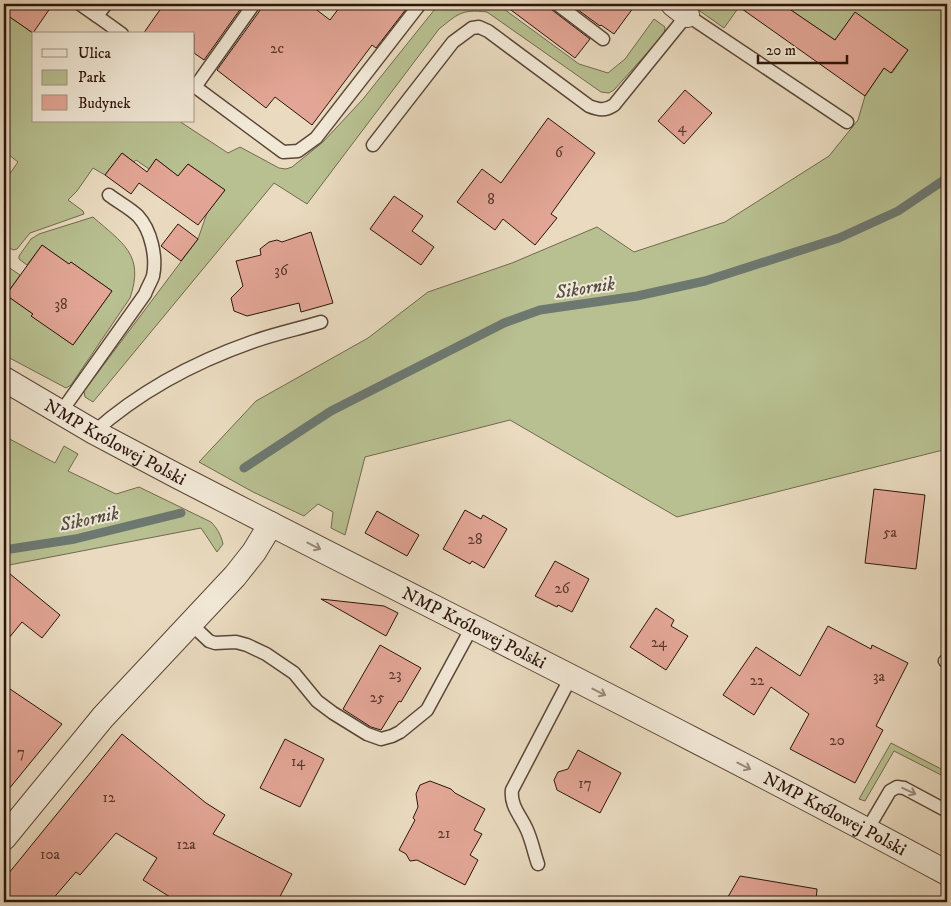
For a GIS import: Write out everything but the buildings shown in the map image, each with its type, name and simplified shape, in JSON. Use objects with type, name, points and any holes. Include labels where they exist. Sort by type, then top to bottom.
[{"type":"street","name":"NMP Królowej Polski","points":[[4,379],[94,432],[947,873]]},
{"type":"street","points":[[4,838],[103,717],[235,576],[254,552],[271,524]]},
{"type":"lane","points":[[80,4],[119,32]]},
{"type":"lane","points":[[97,16],[106,4]]},
{"type":"lane","points":[[195,86],[254,4]]},
{"type":"lane","points":[[195,88],[283,152],[298,151],[316,138],[420,4]]},
{"type":"lane","points":[[557,4],[603,39]]},
{"type":"lane","points":[[373,145],[453,42],[472,28],[479,27],[488,31],[589,106],[598,110],[606,110],[614,105],[680,9],[847,122]]},
{"type":"lane","points":[[61,412],[144,294],[153,276],[154,259],[152,245],[143,223],[137,216],[109,195]]},
{"type":"lane","points":[[94,432],[115,414],[201,361],[253,341],[321,322]]},
{"type":"lane","points":[[190,623],[209,641],[215,643],[236,642],[248,645],[266,654],[294,673],[317,702],[333,714],[367,734],[381,739],[400,732],[427,710],[472,627]]},
{"type":"lane","points":[[538,864],[528,831],[512,805],[512,790],[571,678]]},
{"type":"lane","points":[[867,830],[890,791],[897,787],[904,788],[947,811]]},
{"type":"green space","points":[[439,4],[497,4],[579,64],[608,73],[625,59],[654,19],[665,27],[664,34],[614,90],[609,93],[601,92],[487,12],[471,11],[456,16],[439,29],[307,204],[274,183],[93,402],[85,397],[84,391],[198,239],[207,213],[225,190],[188,164],[178,176],[156,159],[149,169],[136,160],[134,162],[122,153],[105,175],[93,168],[77,191],[68,200],[83,211],[84,214],[30,233],[17,249],[13,250],[4,244],[4,182],[18,162],[4,151],[4,13],[32,33],[32,122],[181,122],[228,153],[240,147],[279,168],[286,169],[292,167],[323,142],[363,99]]},
{"type":"green space","points":[[690,4],[736,4],[739,7],[724,28]]},
{"type":"green space","points":[[782,4],[947,4],[947,449],[677,517],[510,420],[365,457],[345,535],[331,528],[333,512],[318,504],[304,516],[253,492],[199,462],[256,401],[368,338],[428,292],[512,263],[597,227],[634,252],[725,222],[829,156],[858,120],[865,96],[884,68],[892,73],[908,50],[855,13],[835,40]]},
{"type":"green space","points":[[93,217],[113,234],[128,251],[133,260],[135,270],[134,283],[130,298],[71,385],[66,388],[4,355],[4,264],[20,275],[6,295],[73,345],[112,291],[71,262],[69,264],[42,245],[27,265],[19,259],[19,256],[31,239],[39,234]]},
{"type":"green space","points":[[4,436],[55,463],[64,446],[78,454],[68,471],[116,494],[139,487],[211,522],[223,544],[217,552],[201,528],[4,566]]},
{"type":"green space","points":[[891,743],[947,772],[947,778],[894,751],[865,801],[859,799]]},
{"type":"waterway","name":"Sikornik","points":[[244,468],[331,411],[504,323],[540,310],[637,296],[705,281],[839,238],[898,211],[947,178]]},
{"type":"waterway","name":"Sikornik","points":[[4,550],[75,539],[181,513]]}]
